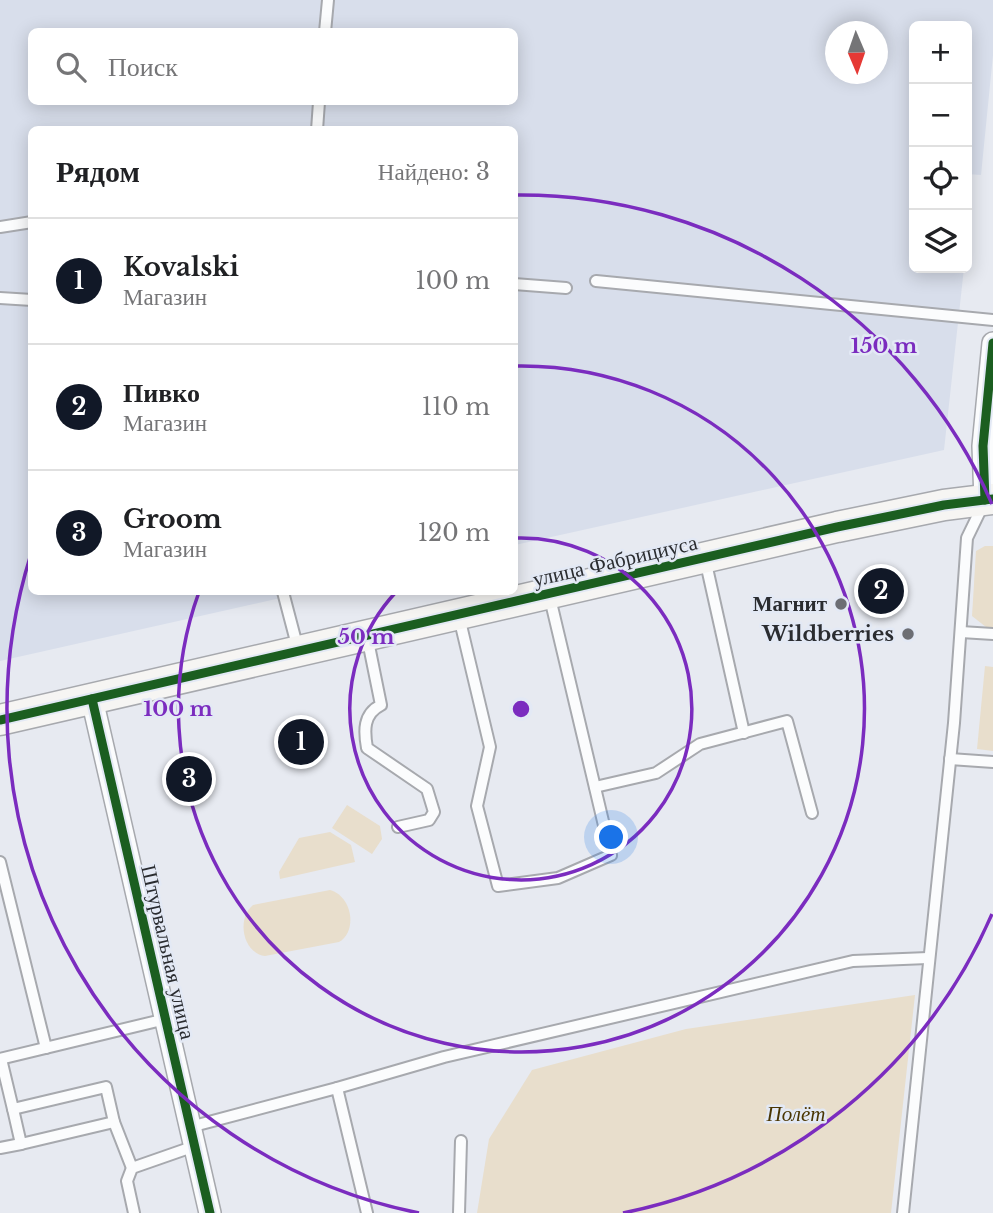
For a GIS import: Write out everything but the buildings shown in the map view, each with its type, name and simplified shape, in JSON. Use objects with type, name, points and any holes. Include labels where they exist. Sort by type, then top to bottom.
[{"type":"main road","name":"улица Фабрициуса","points":[[0,720],[849,524],[944,505],[989,500]]},
{"type":"street","points":[[989,500],[983,446],[993,343]]},
{"type":"street","name":"Штурвальная улица","points":[[92,699],[210,1213]]},
{"type":"lane","points":[[325,28],[328,0]]},
{"type":"lane","points":[[317,126],[319,105]]},
{"type":"lane","points":[[0,227],[28,223]]},
{"type":"lane","points":[[596,281],[993,320]]},
{"type":"lane","points":[[518,284],[566,288]]},
{"type":"lane","points":[[0,298],[28,300]]},
{"type":"lane","points":[[902,1213],[950,759],[967,538],[989,500]]},
{"type":"lane","points":[[705,559],[744,733]]},
{"type":"lane","points":[[458,615],[490,747],[477,806],[498,886],[558,878],[611,855],[549,594]]},
{"type":"lane","points":[[284,595],[299,652]]},
{"type":"lane","points":[[961,632],[993,634]]},
{"type":"lane","points":[[366,636],[381,705],[372,711],[365,724],[367,748],[427,789],[434,812],[429,820],[398,827]]},
{"type":"lane","points":[[595,787],[656,773],[700,744],[786,721],[812,813]]},
{"type":"lane","points":[[950,759],[993,762]]},
{"type":"lane","points":[[0,862],[46,1048]]},
{"type":"lane","points":[[134,1213],[127,1181],[132,1168],[192,1137],[337,1088],[444,1057],[853,961],[928,958]]},
{"type":"lane","points":[[21,1143],[8,1106],[0,1059],[166,1019]]},
{"type":"lane","points":[[8,1106],[106,1087],[114,1122],[132,1168]]},
{"type":"lane","points":[[337,1088],[367,1213]]},
{"type":"lane","points":[[0,1149],[114,1122]]},
{"type":"lane","points":[[459,1213],[461,1141]]},
{"type":"shaded area","points":[[0,0],[993,0],[993,55],[981,175],[972,174],[972,21],[909,21],[909,273],[963,273],[944,450],[518,544],[518,126],[28,126],[28,595],[294,595],[0,661]]},
{"type":"green space","points":[[985,546],[993,546],[993,627],[986,627],[972,616],[976,551]]},
{"type":"green space","points":[[985,666],[993,667],[993,751],[977,749]]},
{"type":"green space","points":[[347,805],[380,826],[382,839],[372,854],[332,828]]},
{"type":"green space","points":[[330,832],[351,845],[355,862],[280,879],[279,872],[299,838]]},
{"type":"green space","points":[[330,890],[343,899],[350,914],[349,930],[339,942],[265,956],[251,949],[244,935],[244,926],[248,911],[253,905]]},
{"type":"green space","name":"Полёт","points":[[915,995],[891,1213],[477,1213],[489,1139],[532,1070],[686,1029]]},
{"type":"cycle path","points":[[985,500],[983,446],[993,343]]},
{"type":"cycle path","points":[[0,720],[837,527],[944,505],[993,499]]},
{"type":"cycle path","points":[[92,699],[210,1213]]},
{"type":"place","name":"Пивко","points":[[881,591]]},
{"type":"place","name":"Магнит","points":[[841,604]]},
{"type":"place","name":"Wildberries","points":[[908,634]]},
{"type":"place","name":"Kovalski","points":[[301,742]]},
{"type":"place","name":"Groom","points":[[189,779]]}]
